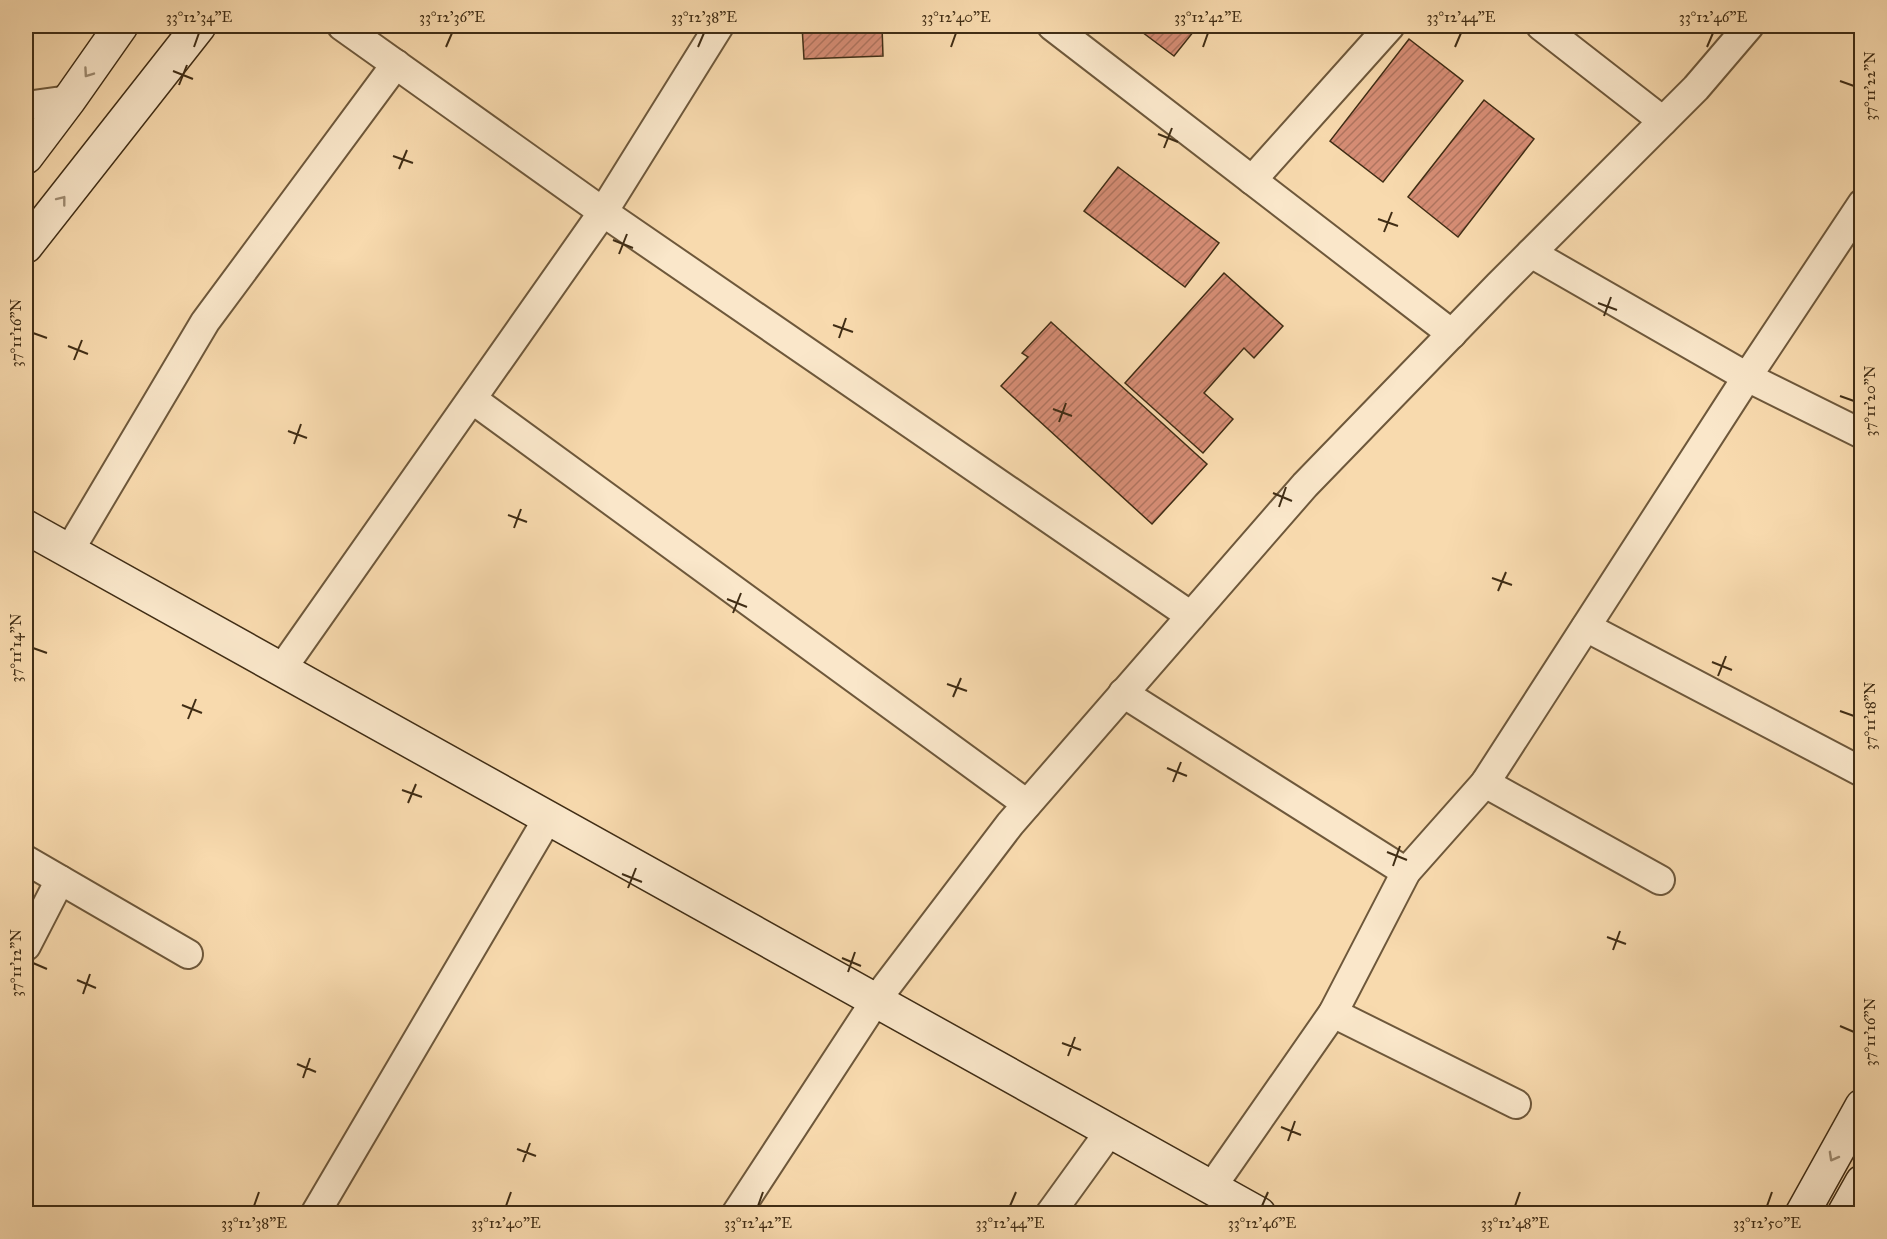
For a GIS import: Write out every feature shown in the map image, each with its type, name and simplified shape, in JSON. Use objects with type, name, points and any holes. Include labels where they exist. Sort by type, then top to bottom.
[{"type":"main road","points":[[26,157],[121,26]]},
{"type":"main road","points":[[26,246],[199,26]]},
{"type":"main road","points":[[26,527],[1110,1131],[1233,1204]]},
{"type":"main road","points":[[1802,1214],[1862,1106]]},
{"type":"main road","points":[[1844,1214],[1862,1182]]},
{"type":"street","points":[[342,26],[603,212],[1191,616]]},
{"type":"street","points":[[281,670],[603,212],[719,26]]},
{"type":"street","points":[[1052,26],[1452,334]]},
{"type":"street","points":[[1252,180],[1390,26]]},
{"type":"street","points":[[1541,26],[1663,121]]},
{"type":"street","points":[[736,1214],[876,1000],[1027,804],[1305,485],[1696,88],[1749,26]]},
{"type":"street","points":[[69,551],[205,322],[396,64]]},
{"type":"street","points":[[26,106],[69,100]]},
{"type":"street","points":[[1233,1204],[1406,872],[1485,783],[1747,377],[1862,204]]},
{"type":"street","points":[[1531,253],[1747,377],[1862,435]]},
{"type":"street","points":[[472,399],[1027,804]]},
{"type":"street","points":[[1586,627],[1862,772]]},
{"type":"street","points":[[1123,693],[1406,872]]},
{"type":"street","points":[[1485,783],[1660,880]]},
{"type":"street","points":[[315,1214],[548,818]]},
{"type":"street","points":[[26,860],[188,954]]},
{"type":"street","points":[[26,946],[60,880]]},
{"type":"street","points":[[1333,1013],[1516,1104]]},
{"type":"street","points":[[1050,1214],[1110,1131]]},
{"type":"building","points":[[802,26],[882,26],[883,56],[804,59]]},
{"type":"building","points":[[1134,26],[1198,26],[1174,56]]},
{"type":"building","points":[[1409,39],[1463,81],[1383,182],[1330,141]]},
{"type":"building","points":[[1484,100],[1534,139],[1458,237],[1408,197]]},
{"type":"building","points":[[1118,167],[1219,243],[1185,287],[1084,211]]},
{"type":"building","points":[[1224,273],[1283,326],[1254,358],[1244,348],[1204,393],[1233,419],[1203,453],[1125,383]]},
{"type":"building","points":[[1051,322],[1207,464],[1152,524],[1001,386],[1028,357],[1022,353]]}]
